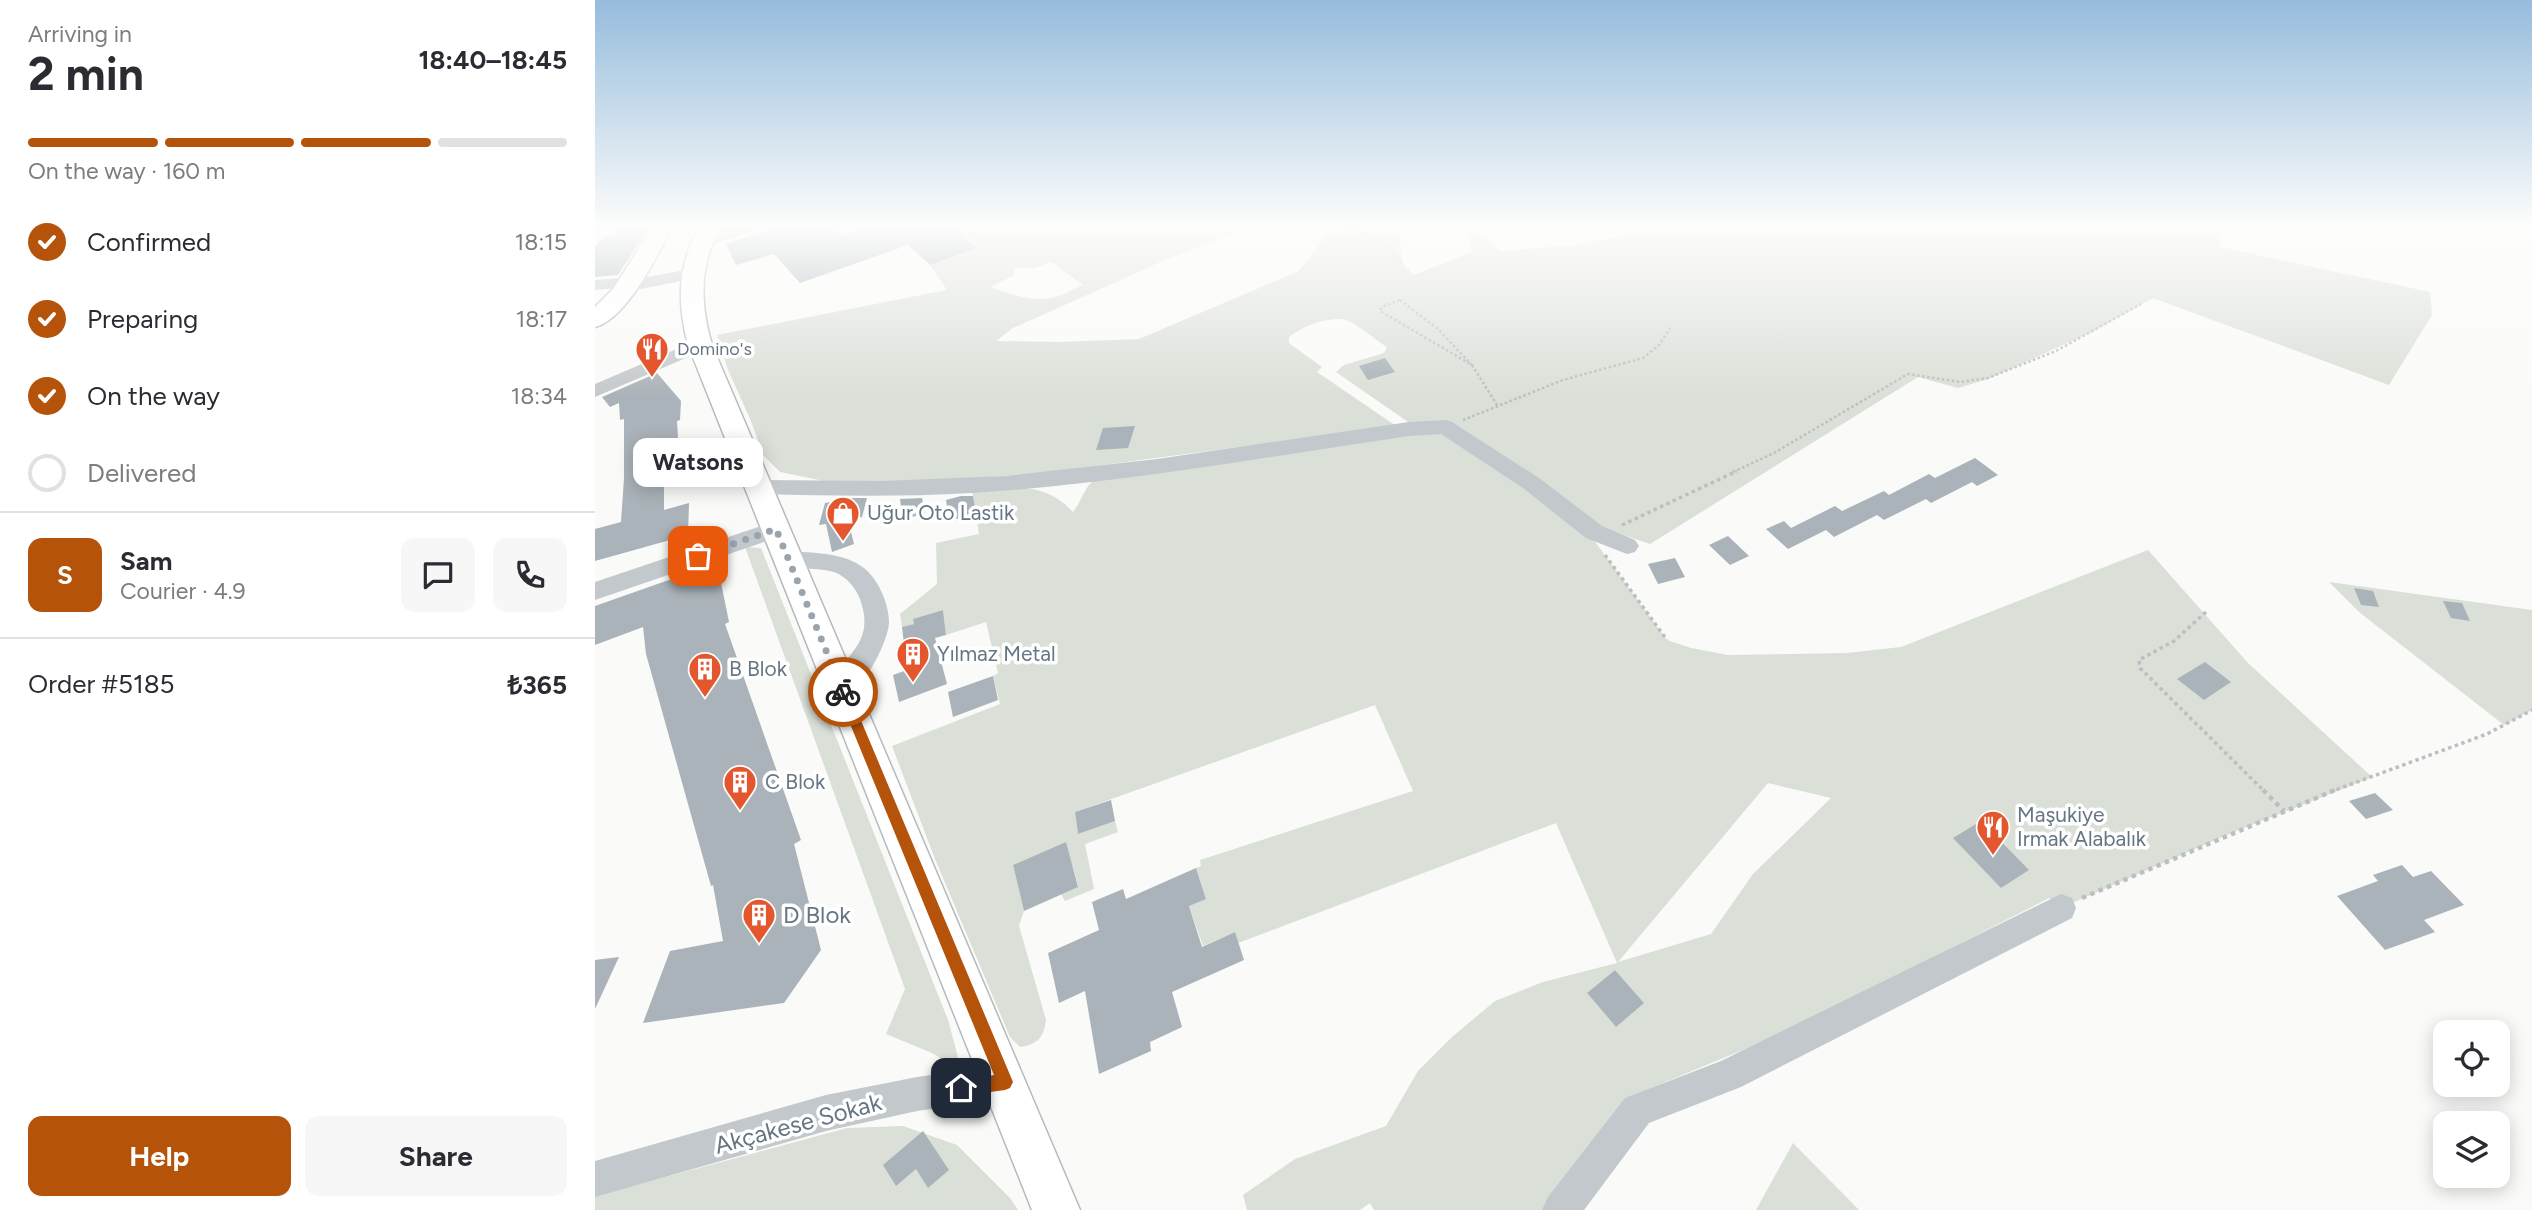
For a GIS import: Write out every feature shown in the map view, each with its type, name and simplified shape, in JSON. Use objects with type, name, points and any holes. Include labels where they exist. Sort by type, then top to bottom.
[{"type":"main road","points":[[696,283],[691,316],[700,345],[1056,1210]]},
{"type":"main road","points":[[595,320],[628,285]]},
{"type":"street","points":[[595,285],[631,283]]},
{"type":"street","points":[[595,391],[700,345]]},
{"type":"street","points":[[760,487],[910,488],[1003,483],[1102,472],[1409,429],[1445,427],[1531,483],[1594,532],[1627,545]]},
{"type":"street","points":[[595,591],[782,544],[828,564],[851,570],[864,582],[877,609],[877,631],[872,649],[841,685]]},
{"type":"street","points":[[1561,1210],[1637,1110],[1729,1076],[2061,908]]},
{"type":"street","name":"Akçakese Sokak","points":[[595,1179],[826,1114],[917,1094],[1005,1082]]},
{"type":"path","points":[[1472,365],[1380,312],[1382,307],[1401,300],[1438,329],[1472,365],[1497,405]]},
{"type":"path","points":[[1667,640],[1605,556],[1602,535],[1774,453],[1908,374],[1927,374],[1963,383],[1988,379],[2092,332],[2141,304]]},
{"type":"path","points":[[1487,409],[1563,380],[1643,358],[1659,345],[1669,328]]},
{"type":"path","points":[[2206,612],[2174,641],[2139,660],[2140,668],[2284,811]]},
{"type":"path","points":[[2061,908],[2284,811],[2487,734],[2532,710]]},
{"type":"shaded area","points":[[943,283],[998,283],[991,287],[1017,296],[1044,299],[1062,295],[1083,285],[1081,283],[1113,283],[1013,328],[996,341],[1139,339],[1270,283],[2390,283],[2430,292],[2432,315],[2389,385],[2153,298],[2092,332],[1988,379],[1958,388],[1918,377],[1650,544],[1603,528],[1452,425],[1411,424],[1336,372],[1344,365],[1384,353],[1387,347],[1355,325],[1339,319],[1301,329],[1289,337],[1289,343],[1322,367],[1317,372],[1396,426],[1050,472],[976,478],[857,483],[824,481],[780,472],[763,455],[728,370],[717,335],[947,290]]},
{"type":"shaded area","points":[[1423,432],[1443,432],[1520,482],[1593,539],[1667,640],[1728,655],[1847,653],[1901,647],[2148,550],[2248,663],[2372,777],[2227,835],[2061,908],[2049,898],[1786,1032],[1639,1093],[1548,1210],[1374,1210],[1370,1203],[1360,1210],[1247,1210],[1243,1195],[1295,1159],[1386,1126],[1418,1071],[1452,1037],[1495,1001],[1543,982],[1617,963],[1556,823],[1238,943],[1235,932],[1203,946],[1189,906],[1206,898],[1196,868],[1201,866],[1200,860],[1413,791],[1375,705],[1075,812],[1078,834],[1115,821],[1118,832],[1085,844],[1094,889],[1065,901],[1061,894],[1078,886],[1073,867],[1060,845],[1013,865],[1024,911],[1019,926],[1046,1020],[1039,1039],[1020,1047],[1010,1037],[935,859],[892,746],[1000,704],[993,676],[998,673],[986,622],[946,635],[943,610],[914,619],[914,624],[902,627],[900,614],[937,584],[936,543],[979,534],[972,490],[1039,490],[1062,502],[1073,512],[1095,479]],"holes":[[[1768,783],[1831,798],[1753,874],[1711,934],[1618,962]],[[1615,970],[1643,1002],[1616,1027],[1587,993]]]},
{"type":"shaded area","points":[[745,547],[761,548],[948,1020],[958,1057],[948,1063],[932,1053],[886,1034],[905,989]]},
{"type":"shaded area","points":[[2329,582],[2532,610],[2532,710],[2504,725],[2359,612]]},
{"type":"shaded area","points":[[903,1126],[957,1145],[1010,1198],[1018,1210],[595,1210],[595,1196],[847,1128]]},
{"type":"shaded area","points":[[1793,1143],[1859,1210],[1756,1210]]},
{"type":"building","points":[[1385,358],[1395,372],[1368,380],[1359,366]]},
{"type":"building","points":[[657,373],[681,401],[680,420],[677,421],[679,456],[664,460],[664,510],[689,503],[688,535],[595,561],[595,529],[621,522],[624,478],[624,419],[620,420],[619,403],[610,407],[602,397]]},
{"type":"building","points":[[1135,426],[1128,448],[1096,450],[1103,428]]},
{"type":"building","points":[[1975,458],[1998,475],[1977,486],[1972,482],[1931,503],[1926,499],[1884,520],[1877,515],[1834,537],[1826,530],[1788,549],[1766,529],[1784,521],[1791,528],[1835,506],[1842,511],[1884,491],[1889,495],[1929,474],[1935,478]]},
{"type":"building","points":[[973,496],[976,514],[949,521],[946,500]]},
{"type":"building","points":[[867,498],[862,517],[848,520],[854,544],[832,552],[826,524],[819,525],[825,503]]},
{"type":"building","points":[[922,498],[925,513],[903,520],[900,499]]},
{"type":"building","points":[[1728,536],[1749,556],[1730,565],[1709,545]]},
{"type":"building","points":[[1675,558],[1685,577],[1658,584],[1648,564]]},
{"type":"building","points":[[717,563],[729,622],[725,624],[801,840],[794,844],[821,950],[784,1003],[643,1023],[670,951],[723,941],[713,885],[711,886],[646,654],[643,627],[595,645],[595,606]]},
{"type":"building","points":[[2354,588],[2373,591],[2379,607],[2361,605]]},
{"type":"building","points":[[2443,601],[2462,603],[2470,621],[2451,618]]},
{"type":"building","points":[[943,610],[946,635],[935,638],[947,684],[899,702],[893,675],[907,670],[902,627],[914,624],[913,619]]},
{"type":"building","points":[[2205,662],[2231,682],[2204,700],[2177,679]]},
{"type":"building","points":[[993,676],[998,700],[953,717],[948,692]]},
{"type":"building","points":[[2375,793],[2393,810],[2366,819],[2349,801]]},
{"type":"building","points":[[1111,800],[1115,821],[1078,834],[1075,812]]},
{"type":"building","points":[[1981,821],[2029,870],[2001,888],[1953,838]]},
{"type":"building","points":[[1066,842],[1078,887],[1024,911],[1013,865]]},
{"type":"building","points":[[2402,865],[2413,877],[2431,871],[2464,905],[2424,920],[2435,932],[2385,950],[2337,896],[2378,881],[2373,875]]},
{"type":"building","points":[[1196,868],[1206,899],[1189,906],[1202,947],[1235,932],[1244,960],[1172,992],[1182,1027],[1150,1042],[1151,1051],[1099,1074],[1085,991],[1059,1003],[1048,953],[1099,930],[1092,902],[1123,889],[1126,899]]},
{"type":"building","points":[[619,957],[595,1009],[595,960]]},
{"type":"building","points":[[1615,970],[1644,1003],[1616,1027],[1587,993]]},
{"type":"building","points":[[923,1131],[949,1170],[928,1188],[916,1169],[896,1186],[883,1165]]},
{"type":"way so far","points":[[698,556],[776,529],[843,692]]},
{"type":"place","name":"Domino's","points":[[652,379]]},
{"type":"place","name":"Uğur Oto Lastik","points":[[843,543]]},
{"type":"place","name":"Watsons","points":[[698,556]]},
{"type":"place","name":"Yılmaz Metal","points":[[913,684]]},
{"type":"place","name":"B Blok","points":[[705,699]]},
{"type":"place","name":"C Blok","points":[[740,812]]},
{"type":"place","name":"Maşukiye Irmak Alabalık","points":[[1993,857]]},
{"type":"place","name":"D Blok","points":[[759,945]]},
{"type":"route","points":[[843,692],[1005,1082],[961,1088]]}]
